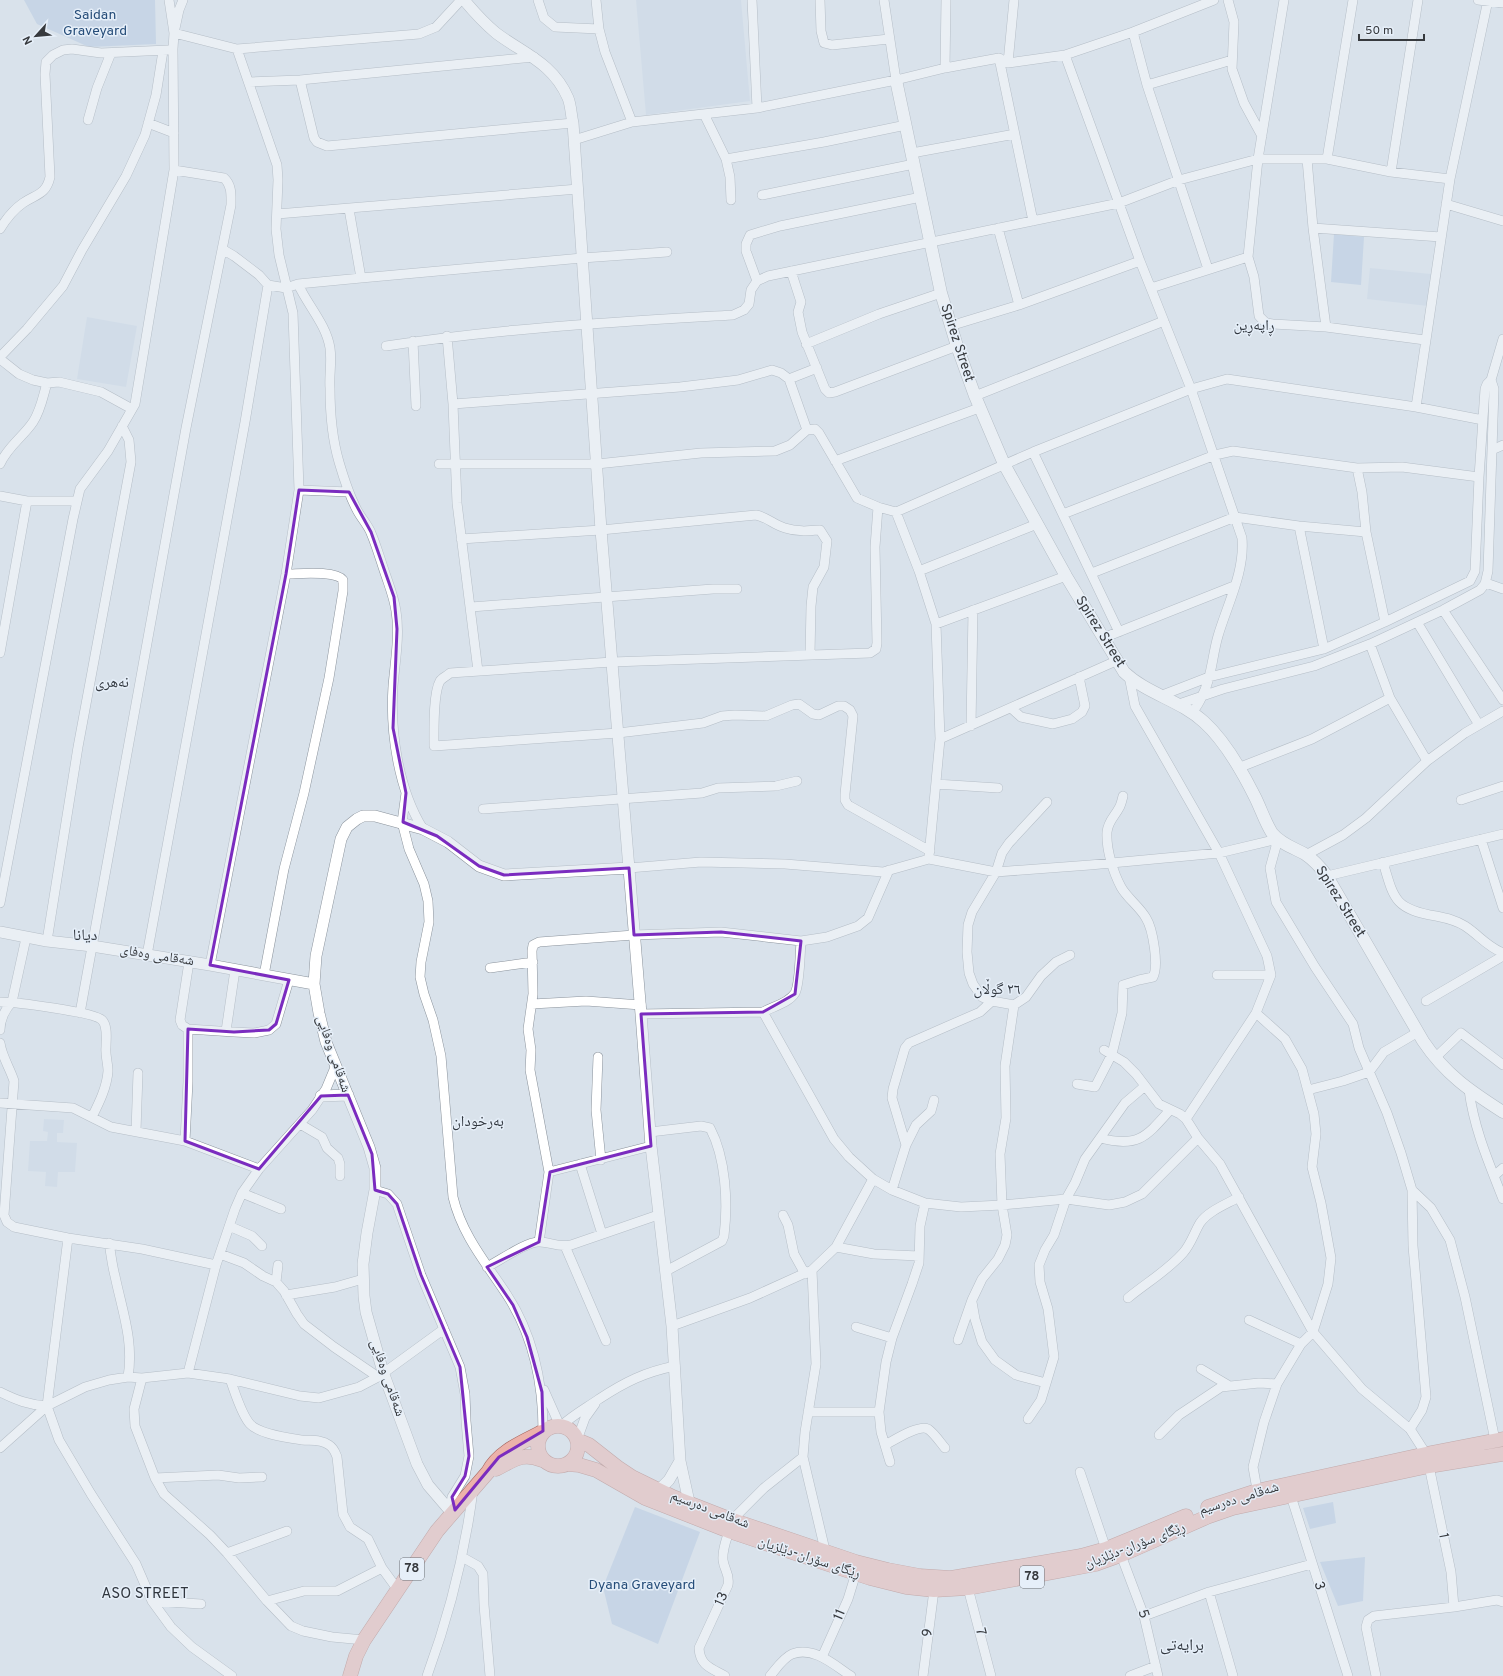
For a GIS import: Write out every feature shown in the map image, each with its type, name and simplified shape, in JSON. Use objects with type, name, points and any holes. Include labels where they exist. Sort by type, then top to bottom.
[{"type":"main road","name":"Spirez Street","points":[[896,80],[930,242],[950,326],[974,396],[1004,464],[1066,576],[1116,661],[1129,676],[1160,696],[1193,712],[1205,723],[1217,737],[1238,768],[1254,796],[1270,830],[1278,839],[1306,855],[1327,876],[1418,1032],[1435,1058],[1451,1075],[1469,1090],[1503,1112]]},
{"type":"main road","points":[[561,1426],[571,1431],[577,1440],[576,1454],[567,1464],[562,1466],[552,1466],[531,1456],[520,1457],[488,1472],[495,1460],[503,1454],[543,1432],[549,1427],[561,1426]]},
{"type":"main road","points":[[542,1460],[537,1446],[543,1432]]},
{"type":"main road","name":"شەقامی دەرسیم","points":[[577,1440],[590,1445],[617,1468],[659,1490],[689,1502],[730,1525],[825,1550],[872,1566],[920,1576],[951,1578],[1003,1576],[1106,1549],[1214,1504],[1259,1497],[1428,1460],[1499,1439]]},
{"type":"main road","name":"ڕێگای سۆران-دێلزیان","points":[[567,1464],[579,1465],[596,1470],[645,1498],[672,1510],[730,1525],[856,1573],[906,1586],[934,1590],[968,1588],[1003,1576],[1083,1567],[1121,1555],[1207,1517],[1234,1508],[1259,1497],[1290,1496],[1428,1460],[1503,1454]]},
{"type":"main road","name":"78","points":[[350,1676],[356,1656],[364,1640],[428,1544],[453,1512],[488,1472]]},
{"type":"street","points":[[169,0],[174,33]]},
{"type":"street","points":[[132,409],[101,392],[59,382],[47,383],[34,380],[19,374],[0,358],[27,329],[63,286],[82,250],[126,176],[145,135],[183,0]]},
{"type":"street","points":[[174,33],[237,49],[419,34],[436,27],[462,0],[497,34],[546,66],[557,78],[568,99],[573,123],[601,530],[651,1146],[672,1326],[680,1461],[689,1502]]},
{"type":"street","points":[[538,0],[544,18],[555,27],[599,29]]},
{"type":"street","points":[[596,0],[599,29],[605,52],[632,122]]},
{"type":"street","points":[[752,0],[757,108]]},
{"type":"street","points":[[820,0],[820,31],[824,43],[832,45],[889,39]]},
{"type":"street","points":[[884,0],[896,80]]},
{"type":"street","points":[[945,68],[946,0]]},
{"type":"street","points":[[1008,63],[1014,0]]},
{"type":"street","points":[[574,140],[632,122],[757,108],[999,58],[1008,63],[1065,54],[1133,32],[1214,0]]},
{"type":"street","points":[[1228,0],[1234,22],[1232,69],[1244,103],[1262,136]]},
{"type":"street","points":[[1284,0],[1258,158],[1248,257],[1254,278],[1259,316],[1262,321],[1273,324],[1326,327],[1425,340]]},
{"type":"street","points":[[1326,159],[1353,0]]},
{"type":"street","points":[[1391,172],[1418,0]]},
{"type":"street","points":[[1416,407],[1450,179],[1485,0],[1503,3]]},
{"type":"street","points":[[1133,32],[1146,85],[1208,269]]},
{"type":"street","points":[[0,229],[9,215],[22,204],[42,193],[48,186],[50,177],[44,74],[46,62],[53,55],[63,50],[72,49],[111,53],[168,50]]},
{"type":"street","points":[[210,965],[286,574],[299,490],[293,313],[279,255],[276,229],[278,180],[277,165],[237,49]]},
{"type":"street","points":[[0,903],[72,519],[80,489],[108,451],[135,404],[174,170],[174,133],[168,50]]},
{"type":"street","points":[[88,120],[97,88],[111,53]]},
{"type":"street","points":[[1065,54],[1140,261],[1191,389],[1240,531],[1242,545],[1241,559],[1234,586],[1218,636],[1209,677],[1203,696],[1193,712]]},
{"type":"street","points":[[249,82],[300,80],[534,57]]},
{"type":"street","points":[[999,58],[1033,221]]},
{"type":"street","points":[[1146,85],[1232,60]]},
{"type":"street","points":[[300,80],[314,138],[322,145],[573,123]]},
{"type":"street","points":[[704,114],[726,159],[730,177],[731,200]]},
{"type":"street","points":[[148,123],[174,133]]},
{"type":"street","points":[[726,159],[824,142],[906,125]]},
{"type":"street","points":[[762,195],[1015,134]]},
{"type":"street","points":[[386,346],[447,336],[587,324],[733,315],[744,310],[750,304],[751,290],[757,281],[768,276],[1119,203],[1179,180],[1258,158],[1326,159],[1391,172],[1450,179]]},
{"type":"street","points":[[1307,159],[1313,228],[1326,327]]},
{"type":"street","points":[[80,1013],[182,451],[231,205],[231,192],[228,182],[224,178],[174,170]]},
{"type":"street","points":[[277,214],[578,189]]},
{"type":"street","points":[[757,281],[746,251],[746,244],[750,235],[780,226],[921,197]]},
{"type":"street","points":[[1446,204],[1503,221]]},
{"type":"street","points":[[349,209],[361,278]]},
{"type":"street","points":[[998,228],[1020,305]]},
{"type":"street","points":[[1313,228],[1441,237]]},
{"type":"street","points":[[222,249],[259,275],[268,285],[286,288],[298,284],[361,278],[582,258],[667,252]]},
{"type":"street","points":[[1151,288],[1248,257]]},
{"type":"street","points":[[950,326],[1020,305],[1140,261]]},
{"type":"street","points":[[791,271],[801,302],[798,312],[802,332],[825,389],[829,393],[957,346]]},
{"type":"street","points":[[298,284],[326,334],[330,348],[330,386],[334,444],[349,492],[358,512],[371,532],[394,597],[397,629],[393,692],[393,728],[406,793],[415,815],[423,829]]},
{"type":"street","points":[[147,954],[240,454],[268,285]]},
{"type":"street","points":[[806,344],[879,314],[942,293]]},
{"type":"street","points":[[974,396],[1164,321]]},
{"type":"street","points":[[447,336],[453,404],[461,539],[471,607],[478,671]]},
{"type":"street","points":[[1160,696],[1209,677],[1324,649],[1464,584],[1473,576],[1475,571],[1485,389],[1491,380],[1503,339]]},
{"type":"street","points":[[413,341],[416,406]]},
{"type":"street","points":[[789,379],[817,368]]},
{"type":"street","points":[[453,404],[680,387],[738,380],[772,370],[781,373],[789,379],[806,430]]},
{"type":"street","points":[[439,464],[597,464],[701,454],[775,452],[790,445],[806,430],[815,429],[819,433],[857,498],[878,507],[896,512],[1033,452],[1191,389],[1227,379],[1416,407],[1483,420]]},
{"type":"street","points":[[1179,704],[1235,686],[1314,666],[1370,644],[1443,610],[1480,590],[1486,582],[1488,571],[1494,389],[1491,380]]},
{"type":"street","points":[[0,464],[5,453],[33,422],[40,409],[47,383]]},
{"type":"street","points":[[835,461],[979,408]]},
{"type":"street","points":[[47,942],[78,747],[131,462],[129,440],[122,426]]},
{"type":"street","points":[[1492,450],[1503,445]]},
{"type":"street","points":[[1033,452],[1119,632]]},
{"type":"street","points":[[1063,514],[1224,452],[1242,452],[1357,468],[1402,467],[1479,478]]},
{"type":"street","points":[[1357,468],[1362,492],[1366,532],[1385,622]]},
{"type":"street","points":[[299,490],[349,492]]},
{"type":"street","points":[[0,496],[27,501],[77,501]]},
{"type":"street","points":[[0,653],[27,501]]},
{"type":"street","points":[[878,507],[876,547],[878,621],[877,643],[876,649],[870,653],[612,662],[450,673],[440,681],[433,722],[434,746],[618,733],[703,723],[722,716],[766,716],[792,705],[799,704],[813,714],[819,715],[838,706],[844,706],[850,710],[853,716],[845,794],[845,800],[848,806],[929,855],[996,872],[1219,853],[1278,839],[1270,868],[1276,902],[1315,967],[1353,1024],[1359,1048],[1387,1113],[1412,1190],[1413,1246],[1426,1397],[1422,1410],[1410,1429]]},
{"type":"street","points":[[896,512],[919,571],[936,624],[940,739],[929,855]]},
{"type":"street","points":[[461,539],[601,530],[756,515],[764,516],[784,528],[801,531],[820,530],[826,541],[826,554],[824,567],[813,587],[810,654]]},
{"type":"street","points":[[1092,573],[1235,517],[1299,526],[1366,532]]},
{"type":"street","points":[[919,571],[1037,524]]},
{"type":"street","points":[[1299,526],[1324,649]]},
{"type":"street","points":[[264,975],[284,869],[304,793],[329,678],[343,591],[343,580],[340,576],[331,574],[286,574]]},
{"type":"street","points":[[936,624],[1066,576]]},
{"type":"street","points":[[1486,582],[1503,589]]},
{"type":"street","points":[[1103,638],[1234,586]]},
{"type":"street","points":[[471,607],[713,589],[737,589]]},
{"type":"street","points":[[971,726],[973,610]]},
{"type":"street","points":[[1443,610],[1503,700]]},
{"type":"street","points":[[1417,622],[1479,725]]},
{"type":"street","points":[[1370,644],[1390,698],[1427,761]]},
{"type":"street","points":[[940,739],[1116,661]]},
{"type":"street","points":[[1129,676],[1135,706],[1219,853],[1267,956],[1271,975],[1256,1012],[1186,1119]]},
{"type":"street","points":[[1011,708],[1021,717],[1052,724],[1072,719],[1082,712],[1085,706],[1079,677]]},
{"type":"street","points":[[1238,768],[1312,739],[1390,698]]},
{"type":"street","points":[[1306,855],[1343,835],[1366,818],[1427,761],[1465,733],[1503,712]]},
{"type":"street","points":[[483,809],[702,793],[718,788],[776,786],[797,781]]},
{"type":"street","points":[[936,784],[998,788]]},
{"type":"street","points":[[1461,800],[1503,786]]},
{"type":"street","points":[[406,793],[402,822],[408,849],[424,884],[428,901],[429,922],[421,962],[420,977],[422,989],[433,1020],[441,1056],[453,1198],[463,1227],[487,1267],[507,1295],[527,1336],[540,1382],[543,1402],[543,1432]]},
{"type":"street","points":[[1077,1084],[1095,1087],[1122,1013],[1123,985],[1153,977],[1156,972],[1153,940],[1147,919],[1122,889],[1112,862],[1107,831],[1109,822],[1119,808],[1124,796]]},
{"type":"street","points":[[1047,802],[1009,843],[1002,853],[996,872],[972,912],[968,925],[967,952],[969,973],[972,984],[982,996],[992,1001],[1014,1005],[1026,997],[1042,976],[1056,962],[1070,955]]},
{"type":"street","name":"شەقامی وەفایی","points":[[453,1512],[432,1490],[420,1470],[381,1374],[366,1312],[363,1279],[364,1249],[375,1190],[376,1175],[372,1154],[322,1028],[314,984],[316,956],[343,833],[351,822],[362,816],[375,816],[402,822],[423,829],[448,842],[479,866],[504,875],[629,868]]},
{"type":"street","points":[[1327,876],[1503,834]]},
{"type":"street","points":[[1480,839],[1503,908]]},
{"type":"street","points":[[629,868],[701,862],[785,864],[883,872],[929,855]]},
{"type":"street","points":[[1383,862],[1392,894],[1399,903],[1408,909],[1422,914],[1451,919],[1465,926],[1481,940],[1503,954],[1426,1001]]},
{"type":"street","points":[[539,1242],[550,1172],[530,1077],[531,1050],[528,1029],[532,1004],[532,948],[536,943],[634,935],[721,932],[801,941],[827,937],[858,926],[868,918],[889,870]]},
{"type":"street","name":"شەقامی وەفای","points":[[0,932],[47,942],[92,946],[147,954],[314,984]]},
{"type":"street","points":[[0,1030],[0,1024],[7,1008],[12,1002],[26,938]]},
{"type":"street","points":[[532,1004],[586,1001],[641,1010],[763,1012],[788,1000],[795,994],[798,983],[801,941]]},
{"type":"street","points":[[189,962],[180,1020],[182,1025],[188,1029],[254,1033],[269,1030],[276,1024],[289,980]]},
{"type":"street","points":[[490,968],[533,962]]},
{"type":"street","points":[[226,1032],[235,970]]},
{"type":"street","points":[[1217,975],[1271,975]]},
{"type":"street","points":[[906,1145],[892,1098],[893,1089],[905,1048],[909,1043],[980,1012],[992,1001]]},
{"type":"street","points":[[0,1002],[12,1002],[93,1015],[102,1019],[105,1024],[105,1054],[108,1071],[100,1101],[92,1117]]},
{"type":"street","points":[[958,1340],[972,1300],[982,1279],[998,1259],[1007,1235],[1002,1205],[1000,1154],[1006,1118],[1005,1066],[1014,1005]]},
{"type":"street","points":[[763,1012],[834,1139],[849,1157],[873,1179],[892,1190],[925,1204],[961,1207],[1066,1199],[1109,1205],[1125,1202],[1142,1194],[1198,1138]]},
{"type":"street","points":[[1256,1012],[1285,1039],[1302,1069],[1314,1114],[1316,1134],[1312,1167],[1321,1203],[1331,1258],[1328,1284],[1313,1332],[1301,1344],[1277,1384],[1264,1422],[1253,1466],[1259,1497]]},
{"type":"street","points":[[185,1141],[188,1082],[188,1029]]},
{"type":"street","points":[[1308,1090],[1343,1081],[1369,1072],[1384,1052],[1418,1032]]},
{"type":"street","points":[[1435,1058],[1461,1033],[1503,1065]]},
{"type":"street","points":[[0,1043],[1,1052],[11,1070],[14,1081],[4,1215],[7,1222],[14,1227],[68,1238],[109,1243],[216,1265]]},
{"type":"street","points":[[1108,1052],[1124,1062],[1136,1074],[1159,1104],[1180,1114],[1186,1119],[1198,1138],[1220,1164],[1313,1332],[1362,1389],[1410,1429],[1428,1460]]},
{"type":"street","points":[[598,1057],[596,1110],[601,1160]]},
{"type":"street","points":[[188,1373],[216,1265],[242,1193],[259,1169],[300,1124],[322,1096],[336,1065]]},
{"type":"street","points":[[136,1131],[138,1073]]},
{"type":"street","points":[[1028,1418],[1041,1400],[1052,1369],[1054,1357],[1048,1309],[1040,1282],[1039,1265],[1045,1250],[1054,1235],[1066,1199],[1085,1159],[1125,1103],[1145,1086]]},
{"type":"street","points":[[1469,1090],[1476,1131],[1503,1199]]},
{"type":"street","points":[[322,1096],[348,1095]]},
{"type":"street","points":[[892,1190],[906,1145],[916,1125],[931,1111],[934,1100]]},
{"type":"street","points":[[0,1103],[73,1108],[111,1127],[185,1141],[259,1169]]},
{"type":"street","points":[[1100,1138],[1125,1143],[1135,1141],[1152,1130],[1170,1110]]},
{"type":"street","points":[[300,1124],[322,1137],[327,1148],[338,1158],[340,1164],[340,1176]]},
{"type":"street","points":[[650,1132],[701,1126],[710,1128],[715,1137],[724,1177],[724,1236],[722,1241],[666,1271]]},
{"type":"street","points":[[550,1172],[651,1146]]},
{"type":"street","points":[[580,1164],[602,1234]]},
{"type":"street","points":[[1494,1176],[1503,1168]]},
{"type":"street","points":[[672,1326],[750,1298],[809,1272],[836,1247],[873,1179]]},
{"type":"street","points":[[375,1190],[388,1194],[397,1204],[421,1275],[458,1360],[464,1380],[469,1456],[465,1476],[452,1497],[451,1503],[453,1512]]},
{"type":"street","points":[[1412,1190],[1432,1208],[1450,1240],[1466,1297],[1499,1439]]},
{"type":"street","points":[[242,1193],[281,1209]]},
{"type":"street","points":[[1128,1298],[1183,1254],[1201,1222],[1209,1215],[1239,1197]]},
{"type":"street","points":[[890,1462],[881,1432],[879,1412],[886,1362],[892,1338],[919,1263],[920,1226],[925,1204]]},
{"type":"street","points":[[487,1267],[530,1244],[539,1242],[555,1246],[565,1246],[658,1215]]},
{"type":"street","points":[[783,1215],[788,1225],[794,1254],[809,1272],[816,1364],[808,1412],[803,1457],[825,1550]]},
{"type":"street","points":[[229,1226],[252,1236],[262,1246]]},
{"type":"street","points":[[68,1238],[47,1406],[59,1440],[91,1494],[136,1564],[152,1600],[171,1626],[192,1647],[232,1676]]},
{"type":"street","points":[[109,1243],[115,1277],[129,1335],[130,1365],[128,1377]]},
{"type":"street","points":[[565,1246],[606,1341]]},
{"type":"street","points":[[836,1247],[874,1254],[919,1256]]},
{"type":"street","points":[[220,1254],[244,1263],[263,1276],[276,1282],[304,1324],[334,1347],[381,1374]]},
{"type":"street","points":[[276,1282],[278,1265]]},
{"type":"street","points":[[286,1295],[335,1288],[363,1279]]},
{"type":"street","points":[[972,1300],[975,1319],[982,1342],[995,1360],[1016,1375],[1046,1383]]},
{"type":"street","points":[[1249,1320],[1301,1344]]},
{"type":"street","points":[[856,1328],[892,1338]]},
{"type":"street","points":[[0,1448],[47,1406],[85,1387],[128,1377],[142,1378],[188,1373],[230,1379],[300,1396],[319,1398],[359,1388],[444,1330]]},
{"type":"street","points":[[540,1382],[561,1426],[573,1416],[631,1379],[658,1369],[675,1366]]},
{"type":"street","points":[[1201,1369],[1228,1385]]},
{"type":"street","points":[[142,1378],[134,1409],[135,1426],[155,1478],[164,1494],[194,1519],[227,1553],[266,1601],[291,1626],[318,1634],[364,1640]]},
{"type":"street","points":[[230,1379],[245,1416],[250,1424],[256,1429],[282,1436],[320,1441],[329,1444],[335,1450],[343,1514],[350,1527],[368,1539],[382,1568],[398,1590]]},
{"type":"street","points":[[1159,1435],[1179,1415],[1221,1387],[1228,1385],[1259,1383],[1277,1384]]},
{"type":"street","points":[[0,1392],[19,1402],[31,1405],[47,1406]]},
{"type":"street","points":[[577,1440],[585,1418],[599,1399]]},
{"type":"street","points":[[808,1412],[879,1412]]},
{"type":"street","points":[[885,1445],[918,1428],[924,1428],[929,1430],[945,1448]]},
{"type":"street","points":[[730,1525],[764,1488],[803,1457]]},
{"type":"street","name":"1","points":[[1428,1460],[1451,1572],[1454,1607]]},
{"type":"street","points":[[659,1490],[669,1480],[680,1461]]},
{"type":"street","points":[[1080,1472],[1106,1549]]},
{"type":"street","points":[[155,1478],[218,1475],[239,1478],[262,1477]]},
{"type":"street","points":[[427,1676],[450,1603],[462,1557],[473,1489]]},
{"type":"street","name":"3","points":[[1290,1496],[1348,1676]]},
{"type":"street","name":"13","points":[[725,1676],[703,1664],[699,1656],[699,1648],[728,1585],[729,1577],[723,1562],[723,1549],[730,1525]]},
{"type":"street","points":[[227,1553],[286,1531]]},
{"type":"street","name":"5","points":[[1121,1555],[1144,1616],[1158,1676]]},
{"type":"street","points":[[462,1557],[478,1566],[483,1574],[490,1676]]},
{"type":"street","points":[[1144,1616],[1208,1592],[1312,1564]]},
{"type":"street","points":[[266,1601],[304,1591],[337,1591],[382,1568]]},
{"type":"street","name":"11","points":[[822,1657],[848,1599],[856,1573]]},
{"type":"street","name":"7","points":[[968,1588],[991,1676]]},
{"type":"street","name":"9","points":[[922,1675],[934,1590]]},
{"type":"street","points":[[1208,1592],[1233,1676]]},
{"type":"street","points":[[152,1600],[201,1604]]},
{"type":"street","points":[[1376,1676],[1366,1627],[1368,1620],[1374,1616],[1454,1607],[1497,1600],[1503,1602]]},
{"type":"street","points":[[770,1676],[791,1654],[805,1651],[822,1657],[851,1676]]},
{"type":"street","points":[[1130,1676],[1156,1666]]},
{"type":"highlighted area","points":[[299,490],[349,492],[371,532],[394,597],[397,629],[393,728],[406,793],[403,822],[437,836],[479,866],[504,875],[629,868],[634,935],[721,932],[801,941],[795,994],[763,1012],[641,1014],[651,1146],[550,1172],[539,1242],[487,1267],[513,1305],[527,1337],[542,1392],[543,1431],[499,1457],[455,1510],[452,1497],[465,1476],[469,1456],[460,1367],[421,1275],[397,1204],[388,1194],[375,1190],[372,1154],[348,1095],[321,1096],[259,1169],[185,1141],[188,1029],[234,1032],[269,1030],[276,1024],[289,980],[210,965],[286,574]]},
{"type":"shaded area","points":[[636,0],[741,0],[750,101],[646,115]]},
{"type":"shaded area","points":[[1370,268],[1431,274],[1428,306],[1367,299]]},
{"type":"shaded area","points":[[87,317],[137,326],[126,387],[77,379]]},
{"type":"shaded area","points":[[44,1119],[64,1120],[63,1133],[57,1133],[57,1142],[77,1143],[75,1172],[58,1172],[57,1187],[45,1186],[46,1172],[28,1171],[30,1141],[47,1141],[48,1132],[43,1131]]},
{"type":"green space","name":"Saidan Graveyard","points":[[24,0],[155,0],[156,44],[89,47],[37,24]]},
{"type":"green space","points":[[1334,234],[1364,237],[1361,285],[1331,282]]},
{"type":"green space","points":[[1333,1502],[1336,1523],[1310,1529],[1303,1508]]},
{"type":"green space","name":"Dyana Graveyard","points":[[635,1507],[700,1532],[658,1644],[612,1624],[603,1587]]},
{"type":"green space","points":[[1365,1557],[1363,1601],[1338,1606],[1320,1562]]},
{"type":"district","name":"ڕاپەڕین","points":[[1254,326]]},
{"type":"district","name":"نەھری","points":[[112,683]]},
{"type":"district","name":"دیانا","points":[[85,936]]},
{"type":"district","name":"٢٦ گوڵان","points":[[997,990]]},
{"type":"district","name":"بەرخودان","points":[[478,1122]]},
{"type":"district","name":"ASO STREET","points":[[145,1594]]},
{"type":"district","name":"برایەتی","points":[[1182,1646]]}]
